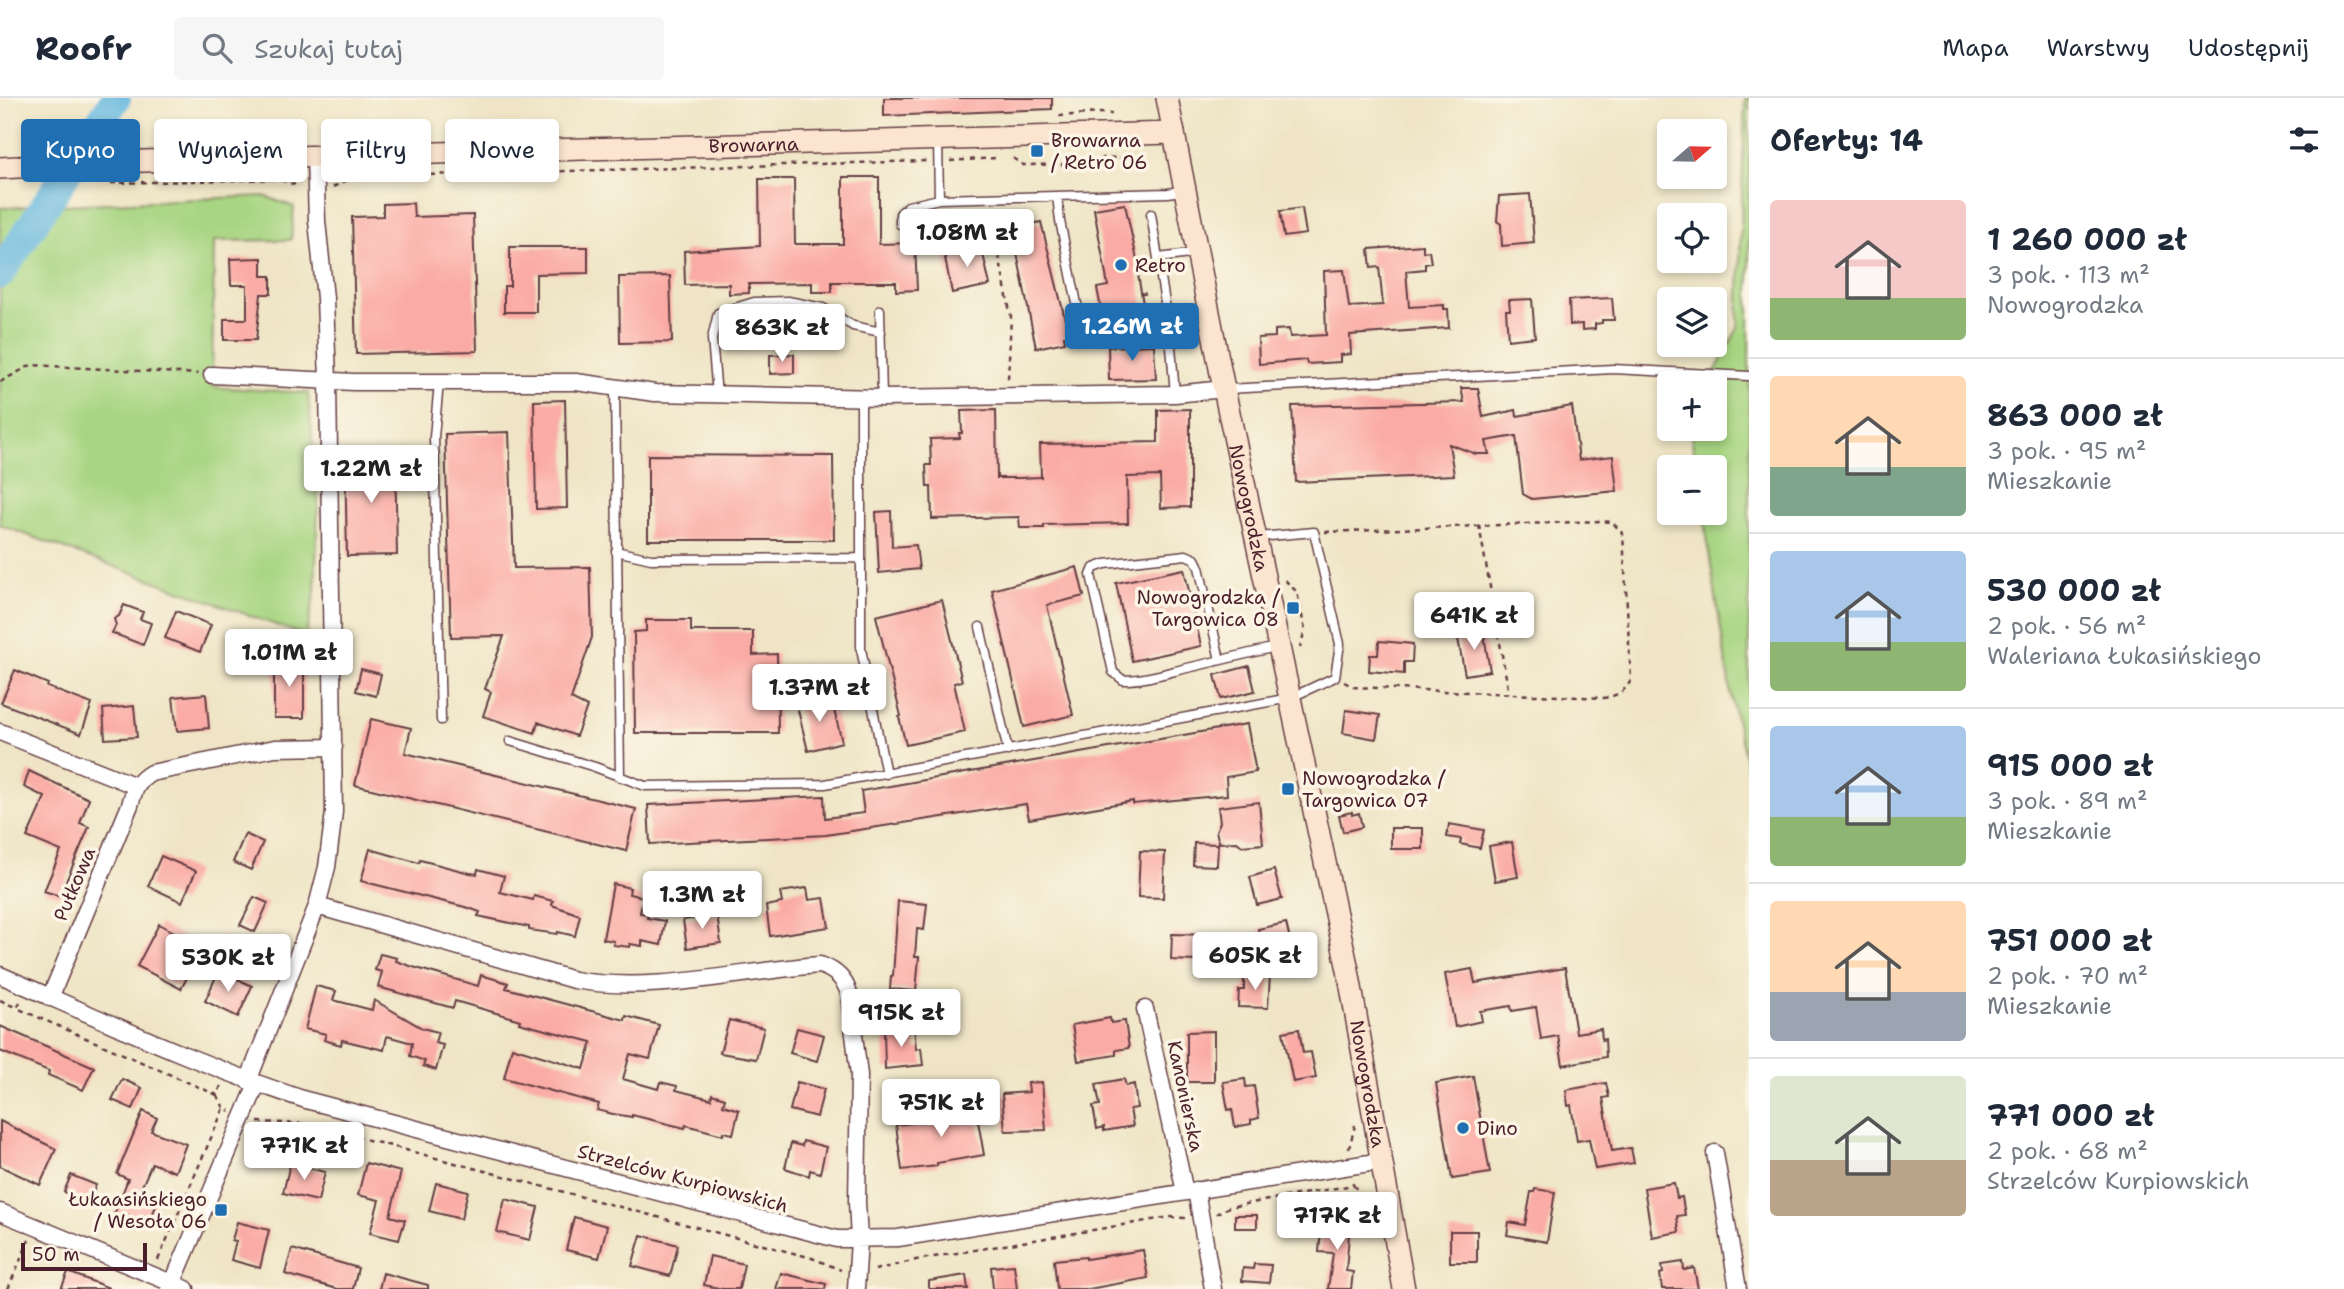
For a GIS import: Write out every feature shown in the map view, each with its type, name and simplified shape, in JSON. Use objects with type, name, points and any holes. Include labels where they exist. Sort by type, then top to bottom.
[{"type":"main road","name":"Nowogrodzka","points":[[1167,98],[1224,390],[1256,537],[1289,646],[1290,698],[1348,970],[1404,1289]]},
{"type":"main road","name":"Browarna","points":[[140,170],[315,157],[938,151],[1174,133]]},
{"type":"main road","name":"Browarna","points":[[0,168],[21,166]]},
{"type":"street","points":[[0,1212],[176,1287],[317,906],[327,867],[334,812],[334,747],[328,381],[315,157]]},
{"type":"street","points":[[212,375],[328,381],[576,382],[615,388],[717,396],[1009,398],[1175,394],[1224,390]]},
{"type":"street","points":[[0,732],[136,786],[151,773],[254,752],[294,746],[334,747]]},
{"type":"street","name":"Pułkowa","points":[[50,998],[136,786]]},
{"type":"street","points":[[317,906],[574,980],[608,985],[669,983],[820,965],[831,969],[843,980],[849,994],[859,1074],[859,1240],[856,1289]]},
{"type":"street","name":"Strzelców Kurpiowskich","points":[[0,975],[253,1083],[306,1100],[818,1236],[859,1240],[898,1238],[1382,1161]]},
{"type":"street","name":"Kanonierska","points":[[1145,1009],[1213,1289]]},
{"type":"street","points":[[1715,1153],[1738,1289]]},
{"type":"lane","points":[[938,151],[939,199]]},
{"type":"lane","points":[[900,224],[900,214],[908,206],[939,199],[1168,193],[1185,190]]},
{"type":"lane","points":[[1057,196],[1082,328],[1100,338],[1170,335]]},
{"type":"lane","points":[[1150,214],[1170,335],[1175,394]]},
{"type":"lane","points":[[1159,258],[1197,253]]},
{"type":"lane","points":[[717,396],[712,339],[718,313],[754,302],[788,301],[822,308],[853,326],[881,332]]},
{"type":"lane","points":[[880,310],[882,398]]},
{"type":"lane","points":[[1224,390],[1613,369],[1749,376]]},
{"type":"lane","points":[[439,382],[434,437],[441,720]]},
{"type":"lane","points":[[615,388],[620,777]]},
{"type":"lane","points":[[861,397],[861,649],[886,774]]},
{"type":"lane","points":[[510,741],[595,767],[645,786],[825,784],[1290,698],[1335,677],[1340,644],[1314,532],[1256,537]]},
{"type":"lane","points":[[616,551],[652,559],[860,558]]},
{"type":"lane","points":[[1220,660],[1199,566],[1195,559],[1186,555],[1105,564],[1094,568],[1091,575],[1113,672],[1123,680],[1137,680],[1289,646]]},
{"type":"lane","points":[[980,627],[1008,751]]},
{"type":"path","points":[[140,173],[278,178],[305,189],[337,187],[353,177],[938,151],[1000,158]]},
{"type":"path","points":[[1013,158],[1023,165],[1036,165],[1090,164],[1104,158],[1146,157]]},
{"type":"path","points":[[975,198],[975,210],[998,251],[1011,317],[1009,398]]},
{"type":"path","points":[[0,382],[32,365],[212,375]]},
{"type":"path","points":[[1314,532],[1600,521],[1612,522],[1623,534],[1631,680],[1628,686],[1615,696],[1604,698],[1354,687],[1335,677]]},
{"type":"path","points":[[1479,525],[1510,694]]},
{"type":"path","points":[[1285,580],[1297,592],[1306,630],[1289,646]]},
{"type":"path","points":[[17,1008],[27,987]]},
{"type":"path","points":[[0,1000],[217,1095]]},
{"type":"path","points":[[8,1289],[34,1227]]},
{"type":"green space","points":[[1745,98],[1749,98],[1749,774],[1732,702],[1705,525],[1727,525],[1727,455],[1694,455],[1692,441],[1727,441],[1727,371],[1715,371],[1723,357],[1727,357],[1727,349],[1738,328]]},
{"type":"green space","points":[[264,196],[294,207],[291,240],[214,241],[212,387],[308,393],[318,501],[315,592],[306,636],[0,525],[0,208]]},
{"type":"building","points":[[884,98],[1052,98],[1052,109],[884,116]]},
{"type":"building","points":[[843,177],[879,177],[879,244],[915,243],[917,290],[896,291],[896,282],[832,282],[832,292],[812,292],[812,283],[749,284],[749,293],[729,294],[729,284],[685,285],[684,251],[760,246],[759,179],[794,179],[795,244],[843,244]]},
{"type":"building","points":[[1530,194],[1534,243],[1502,246],[1501,224],[1497,221],[1499,196]]},
{"type":"building","points":[[413,203],[414,217],[473,215],[477,351],[356,354],[352,217],[383,216],[383,204]]},
{"type":"building","name":"Retro","points":[[1125,204],[1139,269],[1146,321],[1131,324],[1129,314],[1103,319],[1097,288],[1108,286],[1094,209]]},
{"type":"building","points":[[1302,208],[1306,234],[1284,237],[1280,211]]},
{"type":"building","points":[[1041,222],[1069,335],[1064,336],[1065,342],[1036,348],[1012,228]]},
{"type":"building","points":[[981,245],[990,285],[952,293],[944,253]]},
{"type":"building","points":[[1423,245],[1423,252],[1429,251],[1431,263],[1425,264],[1425,269],[1406,271],[1409,307],[1444,305],[1444,309],[1448,309],[1449,328],[1350,335],[1351,354],[1340,355],[1340,362],[1307,364],[1306,360],[1259,364],[1258,338],[1275,337],[1275,330],[1289,329],[1290,337],[1326,335],[1324,271],[1344,270],[1349,307],[1383,305],[1379,267],[1371,268],[1369,249]]},
{"type":"building","points":[[510,247],[588,247],[588,273],[536,274],[536,312],[504,312],[504,286],[510,286]]},
{"type":"building","points":[[262,258],[262,276],[271,276],[271,294],[261,294],[256,340],[224,340],[224,319],[247,319],[247,285],[231,285],[230,259]]},
{"type":"building","points":[[670,276],[672,342],[620,343],[619,277]]},
{"type":"building","points":[[1612,298],[1614,320],[1602,320],[1602,323],[1595,324],[1595,329],[1582,330],[1582,324],[1570,325],[1569,300]]},
{"type":"building","points":[[1532,299],[1535,337],[1508,340],[1506,310],[1510,310],[1509,300]]},
{"type":"building","points":[[1154,345],[1156,379],[1109,380],[1108,347]]},
{"type":"building","points":[[794,354],[794,373],[770,374],[770,355]]},
{"type":"building","points":[[1461,388],[1478,388],[1483,417],[1516,410],[1517,416],[1572,406],[1579,460],[1613,456],[1617,491],[1532,499],[1523,494],[1516,436],[1486,441],[1489,454],[1476,454],[1449,444],[1454,475],[1296,482],[1292,406],[1464,402]]},
{"type":"building","points":[[565,400],[567,508],[536,509],[534,401]]},
{"type":"building","points":[[1190,409],[1190,507],[1161,508],[1160,476],[1127,477],[1128,523],[1020,528],[1019,517],[932,519],[931,487],[927,487],[926,465],[931,465],[930,439],[960,438],[961,411],[996,410],[997,478],[1019,478],[1041,477],[1040,444],[1158,442],[1158,410]]},
{"type":"building","points":[[509,432],[514,568],[590,567],[592,637],[571,699],[587,707],[576,736],[538,722],[535,733],[483,716],[491,692],[485,689],[504,636],[451,637],[445,434]]},
{"type":"building","points":[[395,453],[397,555],[347,556],[345,454]]},
{"type":"building","points":[[648,455],[833,456],[834,540],[648,540]]},
{"type":"building","points":[[891,511],[892,547],[916,545],[919,569],[879,573],[876,512]]},
{"type":"building","points":[[1077,567],[1084,596],[1047,605],[1073,715],[1024,727],[992,590]]},
{"type":"building","points":[[1184,569],[1201,646],[1132,661],[1116,583]]},
{"type":"building","points":[[942,600],[962,681],[954,683],[965,732],[906,745],[876,616]]},
{"type":"building","points":[[124,605],[143,612],[140,619],[151,623],[143,645],[112,633],[116,625],[114,619],[119,616]]},
{"type":"building","points":[[176,611],[211,625],[200,652],[165,638]]},
{"type":"building","points":[[646,620],[691,620],[691,631],[753,631],[753,655],[777,654],[778,733],[635,733],[634,632],[646,631]]},
{"type":"building","points":[[1483,629],[1490,671],[1465,675],[1457,634]]},
{"type":"building","points":[[1379,641],[1413,644],[1412,662],[1404,662],[1404,674],[1369,671],[1370,655],[1378,655]]},
{"type":"building","points":[[274,660],[304,660],[304,718],[274,718]]},
{"type":"building","points":[[1249,666],[1255,691],[1221,699],[1215,675]]},
{"type":"building","points":[[361,669],[381,674],[376,696],[356,691]]},
{"type":"building","points":[[15,670],[48,684],[47,687],[92,704],[81,734],[1,703]]},
{"type":"building","points":[[206,694],[209,728],[177,731],[173,697]]},
{"type":"building","points":[[831,698],[842,742],[808,751],[797,706]]},
{"type":"building","points":[[134,706],[137,737],[105,739],[103,709]]},
{"type":"building","points":[[1346,710],[1380,715],[1376,739],[1343,733]]},
{"type":"building","points":[[371,719],[411,728],[405,753],[636,809],[626,851],[355,785]]},
{"type":"building","points":[[1247,724],[1256,772],[1226,777],[1227,795],[1133,804],[1133,801],[1029,819],[1026,804],[826,835],[650,844],[648,805],[824,796],[825,818],[864,813],[861,791]]},
{"type":"building","points":[[29,771],[89,799],[80,823],[89,827],[60,896],[44,891],[61,851],[27,837],[45,797],[24,787]]},
{"type":"building","points":[[1259,802],[1263,844],[1242,846],[1237,842],[1219,843],[1216,831],[1220,822],[1218,807]]},
{"type":"building","points":[[1352,812],[1352,815],[1359,813],[1362,827],[1343,832],[1339,815]]},
{"type":"building","points":[[1449,824],[1484,830],[1480,848],[1460,844],[1461,839],[1447,837]]},
{"type":"building","points":[[1391,828],[1423,828],[1423,849],[1391,849]]},
{"type":"building","points":[[245,834],[263,842],[251,870],[233,862]]},
{"type":"building","points":[[1512,842],[1518,877],[1495,881],[1489,846]]},
{"type":"building","points":[[1194,843],[1218,844],[1217,866],[1193,865]]},
{"type":"building","points":[[370,849],[419,863],[420,860],[470,873],[477,874],[478,869],[504,876],[500,892],[533,900],[534,896],[553,901],[552,905],[580,915],[575,936],[529,930],[529,927],[478,916],[480,912],[469,908],[361,881]]},
{"type":"building","points":[[1140,851],[1165,852],[1163,898],[1138,897]]},
{"type":"building","points":[[161,856],[196,871],[182,902],[148,886]]},
{"type":"building","points":[[1274,870],[1282,899],[1257,905],[1250,877]]},
{"type":"building","points":[[613,884],[630,888],[629,894],[643,897],[640,913],[648,914],[647,918],[665,921],[661,945],[642,941],[642,946],[630,944],[630,947],[613,945],[614,941],[603,939]]},
{"type":"building","points":[[807,888],[809,900],[824,898],[829,927],[770,936],[766,906],[782,903],[780,892]]},
{"type":"building","points":[[254,897],[268,903],[255,932],[240,925]]},
{"type":"building","points":[[898,901],[927,904],[924,930],[917,929],[915,957],[919,957],[916,991],[890,989]]},
{"type":"building","points":[[717,915],[721,943],[687,948],[683,920]]},
{"type":"building","points":[[1286,923],[1292,948],[1263,954],[1258,929]]},
{"type":"building","points":[[159,924],[203,948],[181,989],[137,966]]},
{"type":"building","points":[[1172,934],[1211,935],[1211,939],[1224,936],[1223,962],[1171,960]]},
{"type":"building","points":[[380,954],[397,958],[396,961],[413,967],[478,986],[481,975],[508,983],[506,988],[625,1020],[626,1016],[659,1025],[650,1059],[630,1054],[623,1079],[658,1089],[660,1082],[677,1086],[676,1090],[711,1099],[712,1094],[725,1098],[723,1105],[739,1110],[733,1134],[723,1132],[723,1135],[686,1125],[685,1128],[632,1115],[613,1114],[597,1110],[599,1104],[504,1078],[512,1047],[584,1069],[592,1042],[519,1023],[520,1020],[455,1001],[453,1008],[378,987],[382,972],[375,970]]},
{"type":"building","points":[[1565,968],[1576,1033],[1601,1029],[1602,1040],[1605,1039],[1606,1057],[1563,1065],[1558,1036],[1541,1039],[1536,1007],[1512,1011],[1511,1006],[1480,1011],[1482,1021],[1455,1027],[1445,974],[1472,969],[1475,983]]},
{"type":"building","points":[[219,970],[252,986],[238,1017],[205,1001]]},
{"type":"building","points":[[1244,974],[1270,975],[1268,1008],[1238,1007],[1239,990],[1244,990]]},
{"type":"building","points":[[316,986],[336,991],[333,1000],[372,1010],[374,1000],[422,1028],[438,1032],[435,1043],[443,1045],[436,1070],[423,1066],[425,1061],[410,1056],[412,1043],[387,1036],[384,1050],[342,1040],[341,1045],[324,1040],[326,1034],[305,1029]]},
{"type":"building","points":[[1110,1018],[1111,1023],[1125,1021],[1129,1048],[1116,1050],[1116,1055],[1078,1061],[1072,1025]]},
{"type":"building","points":[[729,1020],[764,1028],[756,1059],[720,1053]]},
{"type":"building","points":[[0,1026],[94,1067],[83,1090],[48,1075],[49,1071],[0,1051]]},
{"type":"building","points":[[914,1026],[916,1049],[921,1048],[923,1065],[885,1069],[884,1030]]},
{"type":"building","points":[[797,1028],[824,1035],[817,1061],[790,1053]]},
{"type":"building","points":[[1299,1029],[1303,1053],[1311,1052],[1316,1078],[1293,1082],[1283,1032]]},
{"type":"building","points":[[1214,1031],[1214,1082],[1187,1082],[1187,1032]]},
{"type":"building","name":"Dino","points":[[1473,1076],[1490,1173],[1452,1179],[1436,1083]]},
{"type":"building","points":[[122,1079],[142,1088],[133,1109],[112,1100]]},
{"type":"building","points":[[1124,1079],[1126,1086],[1134,1084],[1137,1108],[1130,1109],[1133,1126],[1104,1131],[1104,1127],[1097,1129],[1093,1106],[1100,1105],[1096,1084]]},
{"type":"building","points":[[1245,1079],[1246,1087],[1254,1086],[1259,1118],[1251,1120],[1251,1124],[1235,1127],[1232,1109],[1228,1110],[1223,1082]]},
{"type":"building","points":[[797,1082],[824,1089],[817,1117],[790,1110]]},
{"type":"building","points":[[1042,1082],[1046,1130],[1005,1131],[1002,1094],[1029,1092],[1028,1083]]},
{"type":"building","points":[[1606,1083],[1609,1097],[1603,1098],[1612,1151],[1631,1148],[1634,1163],[1595,1169],[1589,1139],[1577,1141],[1566,1090]]},
{"type":"building","points":[[975,1104],[984,1155],[937,1163],[937,1166],[902,1170],[896,1125],[943,1119],[942,1110]]},
{"type":"building","points":[[143,1111],[157,1118],[151,1131],[186,1144],[175,1172],[152,1163],[139,1193],[158,1200],[149,1224],[129,1216],[128,1220],[114,1215],[128,1179],[117,1174]]},
{"type":"building","points":[[0,1121],[56,1149],[40,1185],[0,1166]]},
{"type":"building","points":[[803,1141],[826,1147],[820,1173],[810,1170],[809,1176],[785,1168],[791,1143],[802,1146]]},
{"type":"building","points":[[366,1163],[401,1172],[390,1216],[405,1220],[399,1240],[370,1233],[379,1200],[358,1195]]},
{"type":"building","points":[[290,1164],[325,1172],[318,1201],[283,1193]]},
{"type":"building","points":[[71,1175],[96,1185],[89,1202],[64,1192]]},
{"type":"building","points":[[436,1183],[468,1191],[461,1219],[429,1211]]},
{"type":"building","points":[[1674,1183],[1677,1198],[1682,1197],[1685,1215],[1677,1216],[1679,1232],[1652,1237],[1644,1188]]},
{"type":"building","points":[[1535,1189],[1555,1192],[1547,1242],[1507,1235],[1509,1222],[1525,1225],[1531,1192]]},
{"type":"building","points":[[505,1199],[538,1207],[530,1240],[497,1232]]},
{"type":"building","points":[[1235,1215],[1257,1215],[1257,1228],[1235,1228]]},
{"type":"building","points":[[574,1217],[607,1226],[599,1258],[566,1250]]},
{"type":"building","points":[[1322,1220],[1350,1222],[1346,1271],[1353,1272],[1351,1289],[1328,1289],[1333,1253],[1319,1252]]},
{"type":"building","points":[[237,1222],[269,1230],[260,1268],[231,1260],[236,1241],[232,1240]]},
{"type":"building","points":[[1450,1231],[1477,1231],[1477,1262],[1450,1262]]},
{"type":"building","points":[[641,1235],[678,1245],[670,1276],[632,1266]]},
{"type":"building","points":[[292,1249],[358,1268],[353,1289],[337,1289],[285,1274]]},
{"type":"building","points":[[1143,1250],[1148,1278],[1089,1289],[1057,1289],[1054,1260],[1086,1259]]},
{"type":"building","points":[[710,1256],[744,1264],[739,1289],[704,1285]]},
{"type":"building","points":[[1683,1262],[1684,1270],[1694,1268],[1698,1289],[1662,1289],[1662,1265]]},
{"type":"building","points":[[1254,1264],[1271,1265],[1269,1283],[1242,1281],[1243,1268],[1253,1269]]},
{"type":"building","points":[[1014,1265],[1017,1289],[993,1289],[991,1267]]},
{"type":"building","points":[[68,1272],[109,1288],[109,1289],[61,1289]]},
{"type":"building","points":[[383,1273],[428,1285],[428,1289],[379,1289]]},
{"type":"building","points":[[781,1273],[826,1284],[825,1289],[776,1289]]},
{"type":"building","points":[[966,1275],[968,1289],[929,1289],[929,1281]]},
{"type":"waterway","points":[[0,274],[116,98]]},
{"type":"place","name":"Browarna / Retro 06","points":[[1037,151]]},
{"type":"place","name":"Retro","points":[[1121,265]]},
{"type":"place","name":"Nowogrodzka / Targowica 08","points":[[1293,608]]},
{"type":"place","name":"Nowogrodzka / Targowica 07","points":[[1288,789]]},
{"type":"place","name":"Dino","points":[[1463,1128]]},
{"type":"place","name":"Łukaasińskiego / Wesoła 06","points":[[221,1210]]}]
